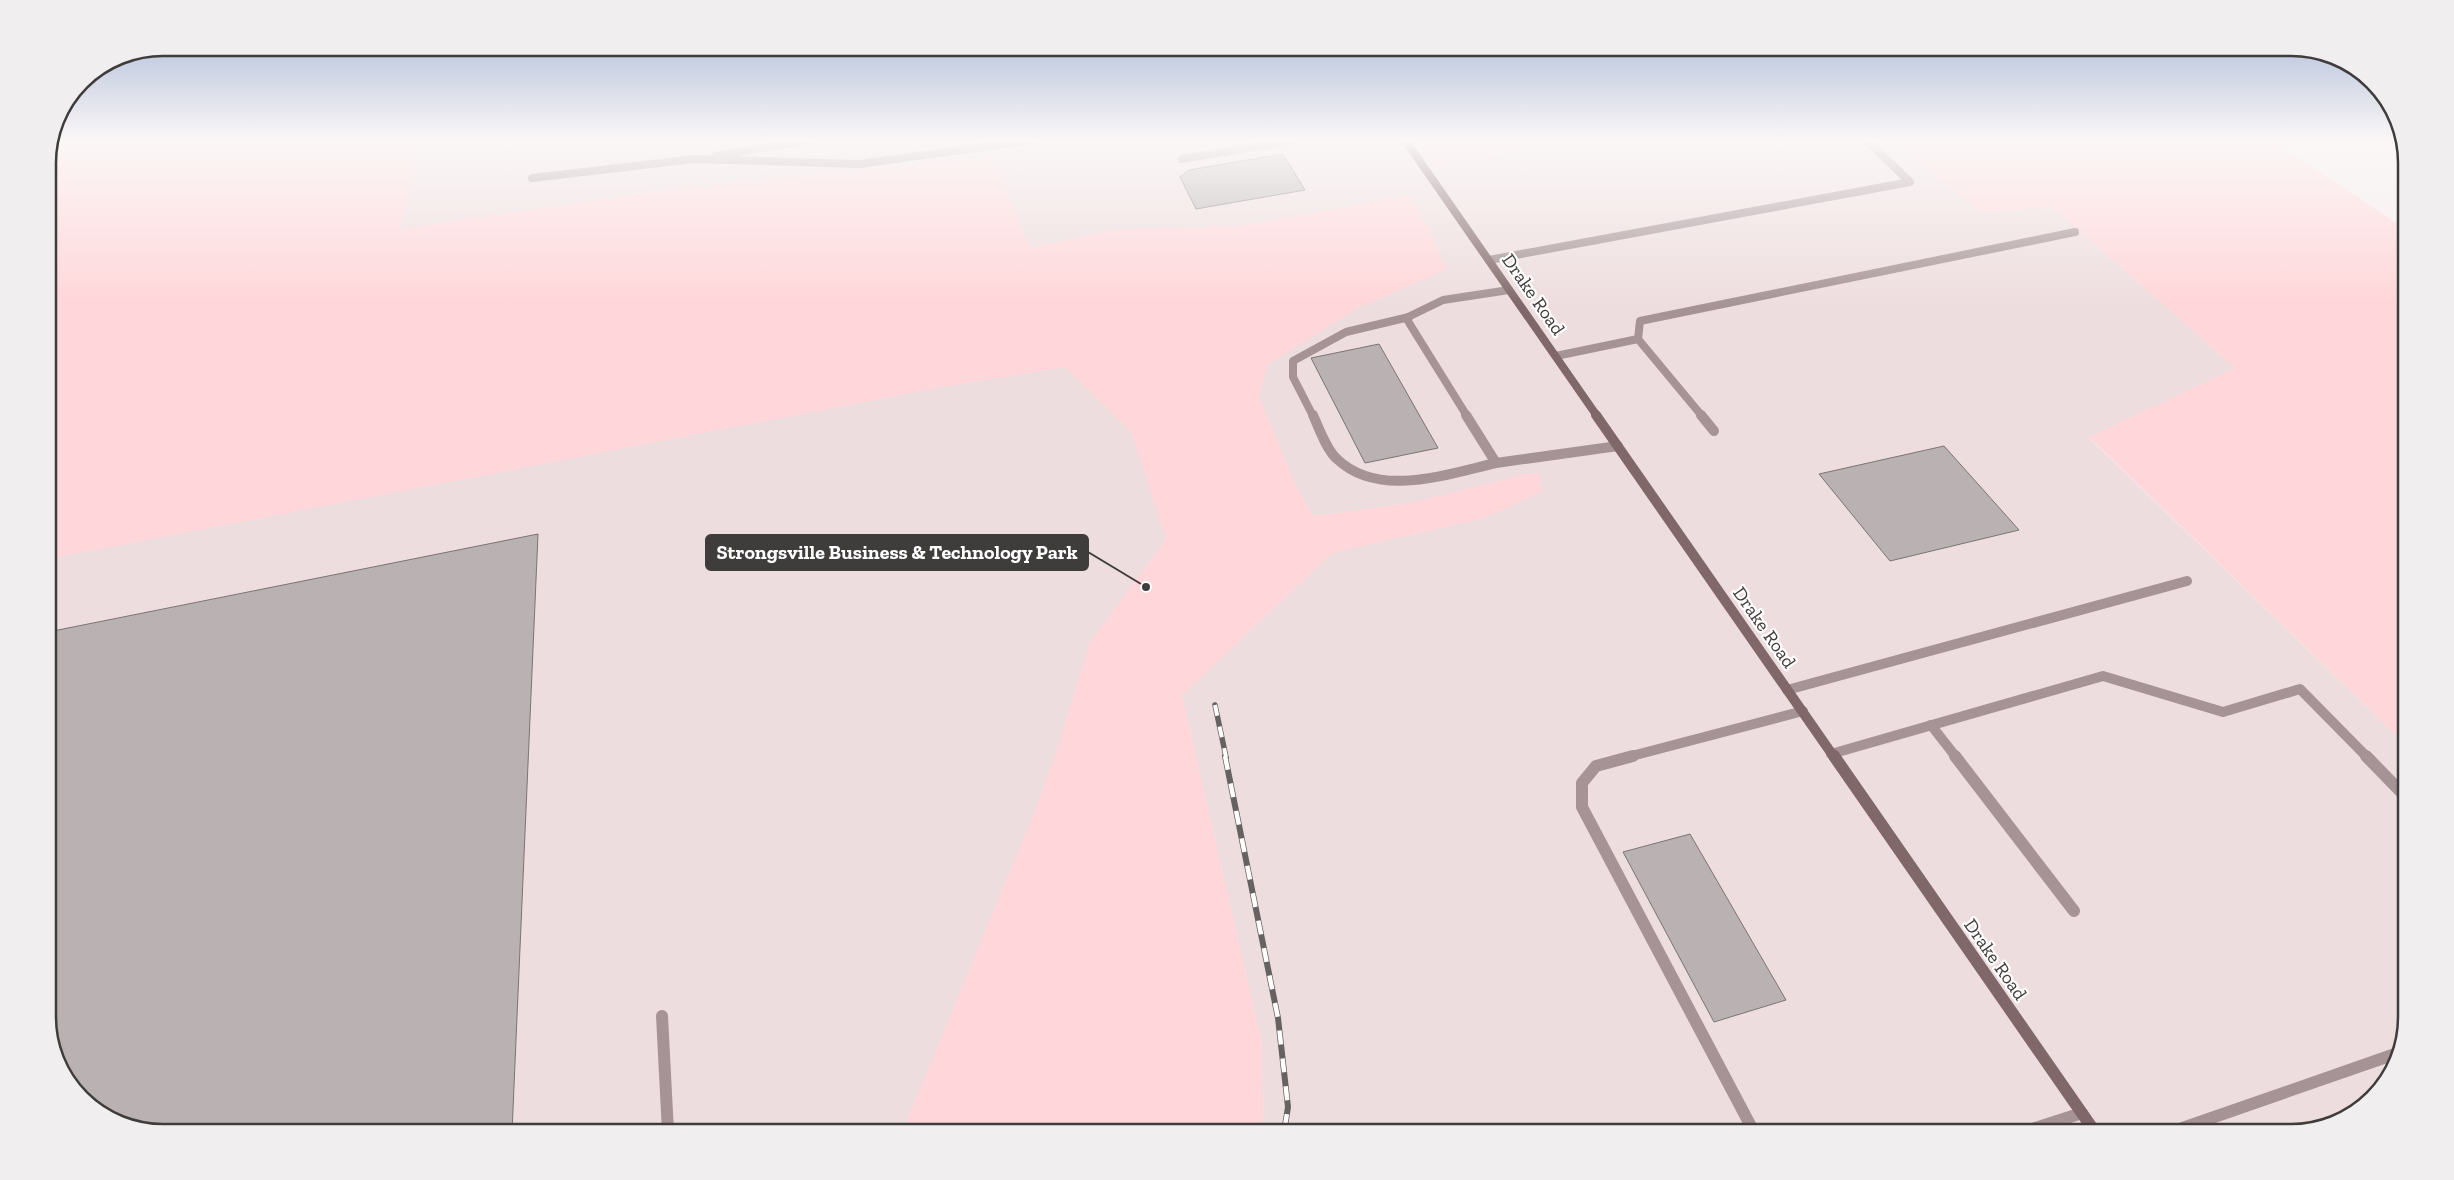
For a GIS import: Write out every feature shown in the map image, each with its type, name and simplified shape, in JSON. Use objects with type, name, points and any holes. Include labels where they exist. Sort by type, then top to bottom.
[{"type":"street","name":"Drake Road","points":[[1444,195],[2090,1124]]},
{"type":"lane","points":[[1489,260],[1839,195]]},
{"type":"lane","points":[[1714,431],[1638,339],[1640,321],[2076,232]]},
{"type":"lane","points":[[1509,290],[1443,300],[1409,317],[1346,332],[1293,361],[1293,377],[1335,458],[1356,474],[1395,481],[1418,480],[1496,463],[1618,446]]},
{"type":"lane","points":[[1409,317],[1406,318],[1496,463]]},
{"type":"lane","points":[[1556,356],[1638,339]]},
{"type":"lane","points":[[1787,690],[2187,581]]},
{"type":"lane","points":[[1832,754],[2103,676],[2223,712],[2300,689],[2398,789]]},
{"type":"lane","points":[[1750,1124],[1582,807],[1582,784],[1596,766],[1802,711]]},
{"type":"lane","points":[[1931,725],[2074,911]]},
{"type":"lane","points":[[662,1016],[668,1124]]},
{"type":"lane","points":[[2194,1124],[2391,1056]]},
{"type":"lane","points":[[2048,1124],[2082,1113]]},
{"type":"shaded area","points":[[56,195],[408,195],[400,229],[629,195],[1008,195],[1030,248],[1119,229],[1239,226],[1409,195],[1430,230],[1446,269],[1358,308],[1267,365],[1259,397],[1296,486],[1313,516],[1406,504],[1528,474],[1540,473],[1541,492],[1484,518],[1332,553],[1182,695],[1262,1043],[1263,1124],[906,1124],[1033,816],[1058,747],[1089,644],[1166,539],[1132,433],[1065,367],[937,388],[56,557]]},
{"type":"shaded area","points":[[408,195],[2040,195],[2235,368],[2089,438],[2398,737],[2398,1024],[2390,1058],[2371,1087],[2350,1106],[2319,1120],[2291,1124],[163,1124],[142,1122],[122,1116],[98,1102],[78,1082],[67,1064],[62,1051],[56,1024],[56,280],[400,229]]},
{"type":"shaded area","points":[[1961,195],[2354,195],[2398,225],[2398,737],[2089,437],[2235,368],[2053,207],[1982,212]]},
{"type":"building","points":[[1189,195],[1276,195],[1196,209]]},
{"type":"building","points":[[1379,344],[1438,448],[1365,463],[1311,358]]},
{"type":"building","points":[[1944,446],[2019,530],[1890,561],[1819,474]]},
{"type":"building","points":[[538,534],[512,1124],[149,1123],[122,1116],[98,1102],[78,1082],[67,1064],[62,1051],[56,1024],[56,630]]},
{"type":"building","points":[[1690,834],[1786,1000],[1714,1022],[1623,852]]},
{"type":"railway","points":[[1215,705],[1226,757]]},
{"type":"railway","points":[[1225,756],[1278,1018],[1288,1107],[1285,1124]]},
{"type":"place","name":"Strongsville Business & Technology Park","points":[[1146,587]]}]
